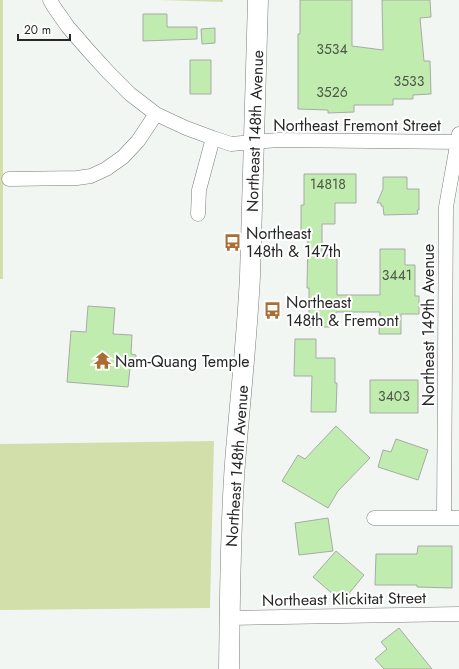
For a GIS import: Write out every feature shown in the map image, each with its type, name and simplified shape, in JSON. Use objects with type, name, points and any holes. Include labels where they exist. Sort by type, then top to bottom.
[{"type":"main road","name":"Northeast 148th Avenue","points":[[229,669],[235,464],[248,312],[255,143],[258,0]]},
{"type":"street","name":"Northeast Fremont Street","points":[[50,0],[68,27],[108,72],[130,94],[156,114],[186,128],[213,138],[231,144],[278,140],[459,139]]},
{"type":"street","points":[[9,179],[78,178],[91,176],[106,169],[123,157],[138,141],[156,114]]},
{"type":"street","points":[[198,214],[199,190],[213,138]]},
{"type":"street","name":"Northeast 149th Avenue","points":[[444,518],[446,207],[459,139]]},
{"type":"street","points":[[374,518],[459,518]]},
{"type":"street","name":"Northeast Klickitat Street","points":[[230,618],[459,614]]},
{"type":"green space","points":[[0,0],[3,0],[3,279],[0,279]]},
{"type":"green space","points":[[159,0],[223,0],[223,2]]},
{"type":"green space","points":[[214,441],[210,608],[0,610],[0,444]]},
{"type":"building","points":[[300,0],[352,0],[352,46],[383,50],[382,0],[430,0],[431,17],[420,18],[424,61],[430,61],[431,94],[413,95],[413,99],[393,99],[393,105],[354,105],[354,112],[328,113],[328,110],[298,109],[298,34],[300,34]]},
{"type":"building","points":[[143,14],[167,14],[167,27],[197,27],[197,39],[143,41]]},
{"type":"building","points":[[215,28],[215,43],[202,44],[201,29]]},
{"type":"building","points":[[190,60],[211,60],[211,94],[190,94]]},
{"type":"building","points":[[304,174],[356,174],[356,203],[335,203],[335,224],[322,224],[322,255],[337,255],[337,295],[380,295],[380,249],[405,249],[405,265],[415,265],[415,296],[419,296],[419,314],[401,314],[401,334],[379,334],[380,312],[336,312],[335,327],[309,327],[309,288],[307,288],[308,236],[301,236],[301,205],[304,205]]},
{"type":"building","points":[[383,177],[407,177],[407,189],[419,189],[418,214],[384,215],[383,206],[381,206],[381,203],[377,203],[383,189]]},
{"type":"building","name":"Nam-Quang Temple","points":[[88,306],[115,308],[113,334],[132,335],[131,354],[136,355],[135,368],[130,368],[128,387],[67,382],[71,331],[86,332]]},
{"type":"building","points":[[295,339],[316,339],[316,358],[335,358],[335,383],[337,383],[336,412],[311,412],[312,376],[294,376]]},
{"type":"building","points":[[370,380],[418,380],[418,413],[370,413]]},
{"type":"building","points":[[336,426],[370,458],[338,491],[328,508],[282,481],[298,455],[305,459]]},
{"type":"building","points":[[396,439],[428,450],[418,480],[378,467],[383,450],[391,452]]},
{"type":"building","points":[[328,518],[333,551],[299,555],[295,523]]},
{"type":"building","points":[[418,546],[452,546],[452,588],[417,587],[417,585],[375,585],[376,554],[417,554]]},
{"type":"building","points":[[336,551],[364,575],[342,602],[313,577]]},
{"type":"building","points":[[399,628],[432,669],[384,669],[375,659],[387,649],[381,642]]},
{"type":"place","name":"Northeast 148th & 147th","points":[[233,242]]},
{"type":"place","name":"Northeast 148th & Fremont","points":[[273,311]]},
{"type":"place","name":"Nam-Quang Temple","points":[[102,361]]}]
